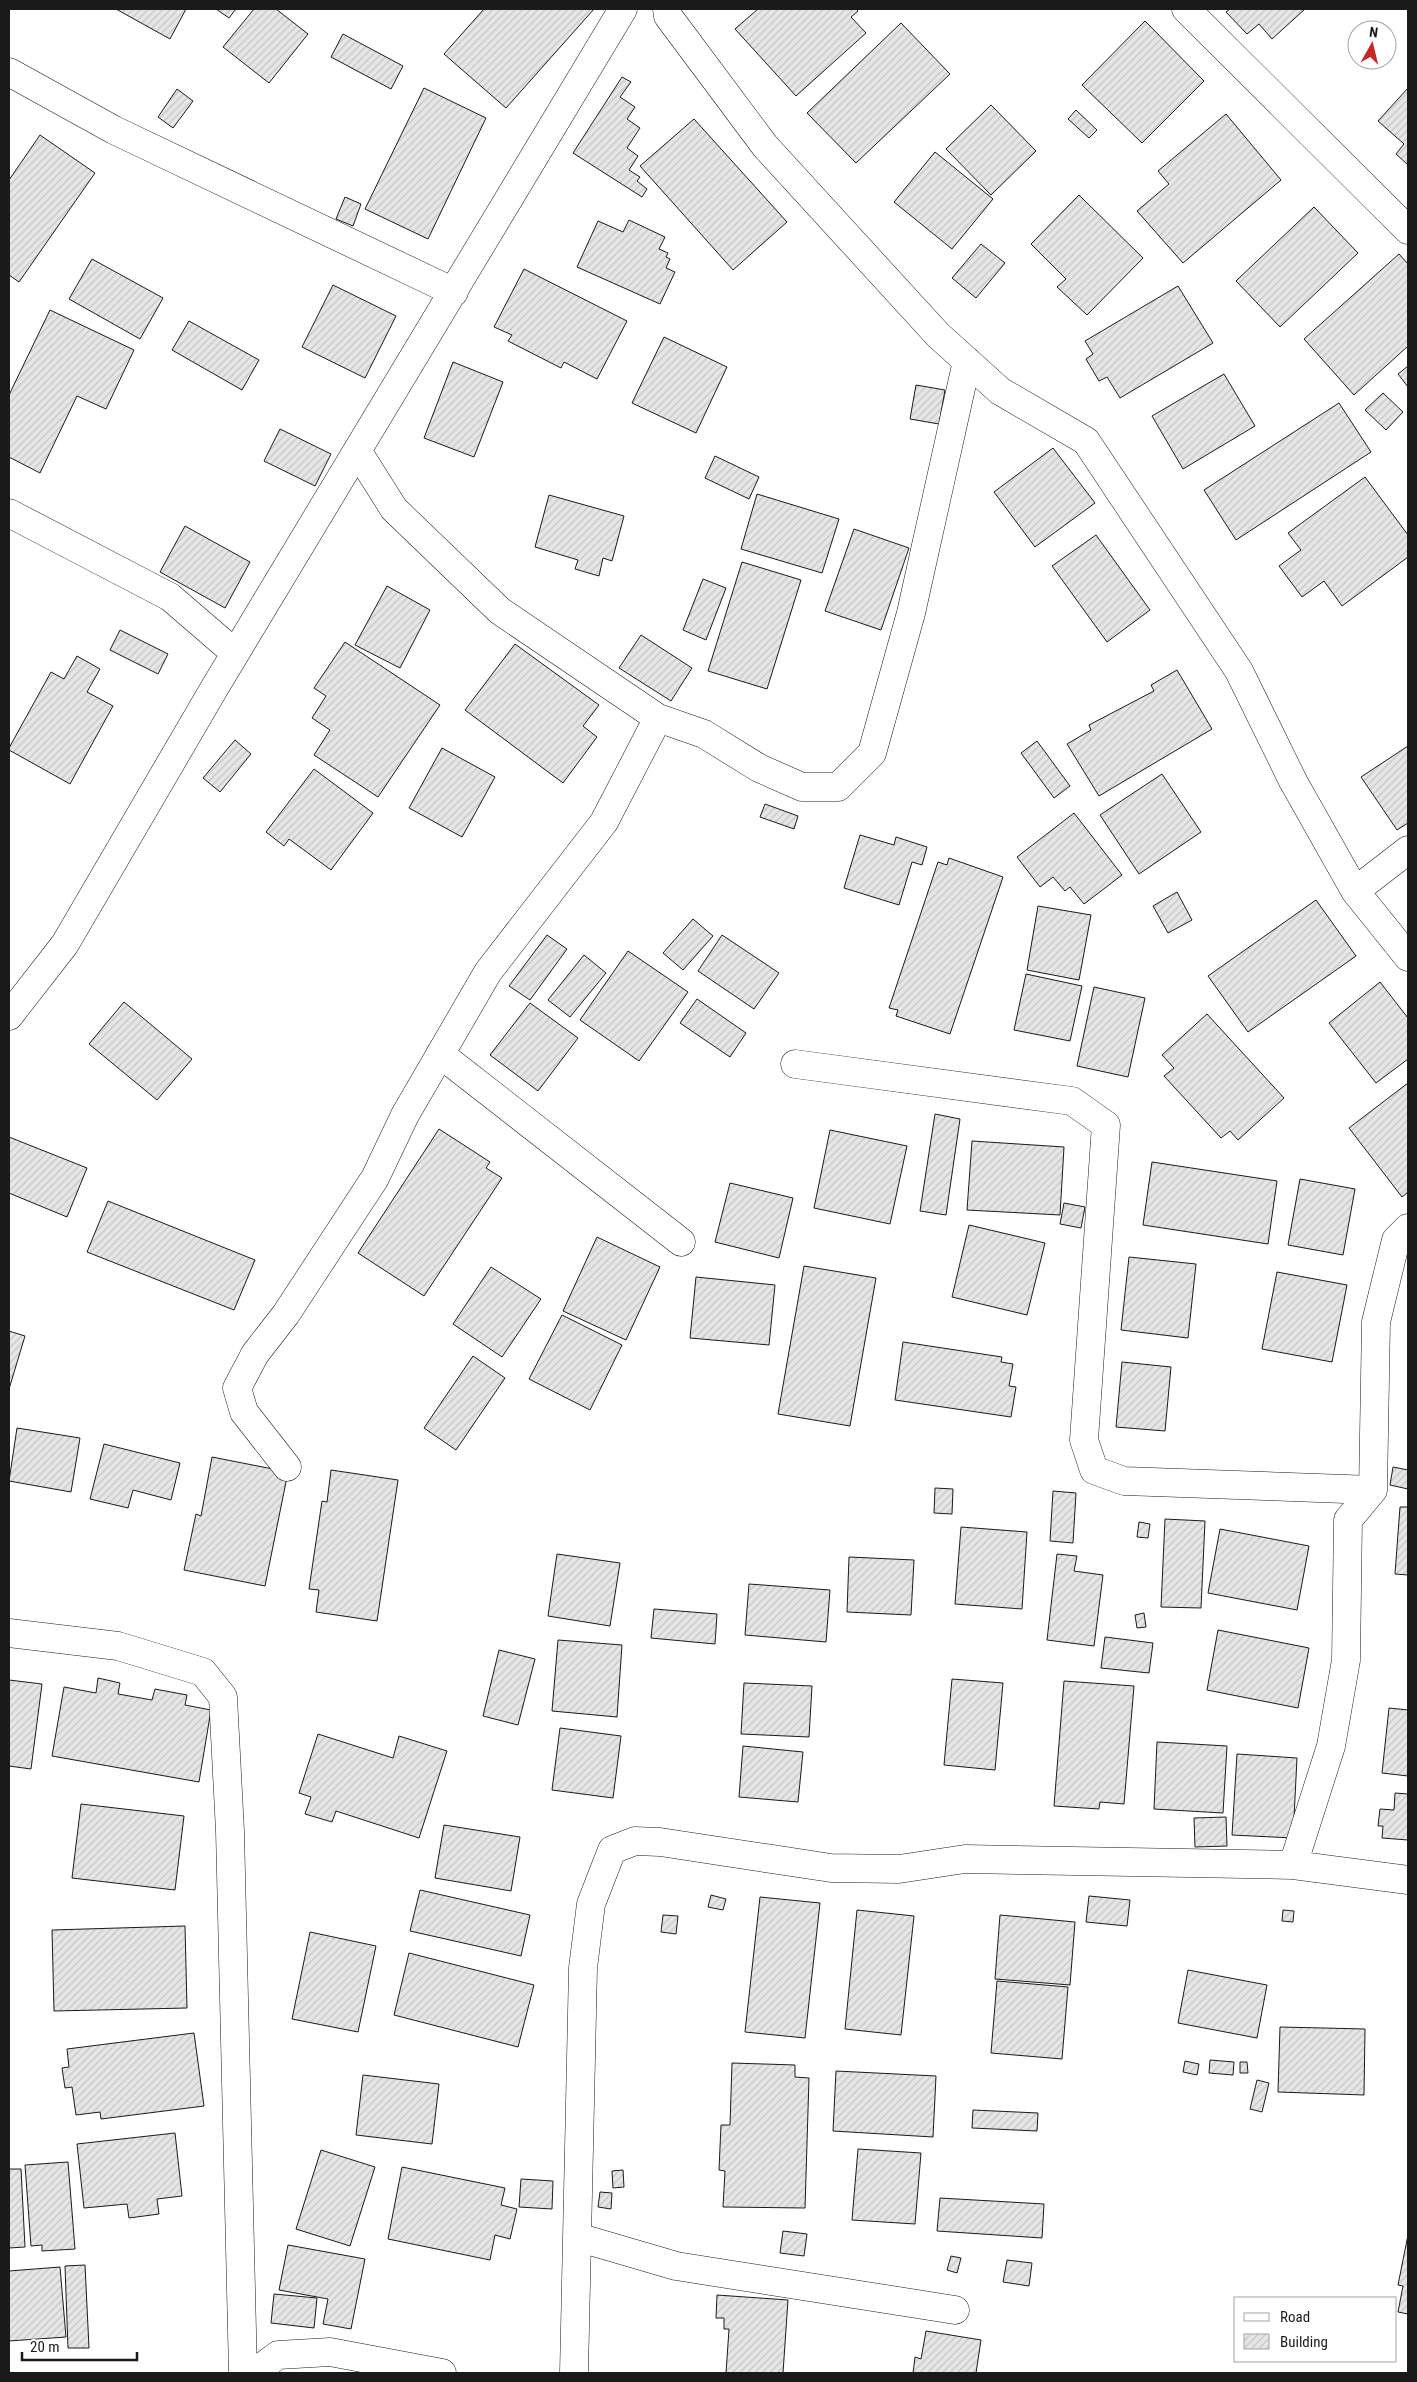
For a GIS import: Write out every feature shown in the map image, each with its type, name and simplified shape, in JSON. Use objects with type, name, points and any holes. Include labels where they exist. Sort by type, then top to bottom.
[{"type":"street","points":[[12,1006],[65,944],[236,653],[623,9]]},
{"type":"street","points":[[667,9],[668,16],[765,146],[938,335],[1000,391],[1086,441],[1239,671],[1293,781],[1355,891],[1408,957]]},
{"type":"street","points":[[1186,9],[1408,230]]},
{"type":"street","points":[[9,72],[114,130],[454,292]]},
{"type":"street","points":[[358,452],[394,510],[500,610],[658,718],[704,734],[759,768],[802,787],[838,787],[872,754],[911,613],[967,361]]},
{"type":"street","points":[[9,514],[170,598],[236,653]]},
{"type":"street","points":[[287,1466],[244,1412],[237,1388],[255,1354],[286,1314],[375,1178],[405,1115],[488,972],[604,822],[658,718]]},
{"type":"street","points":[[1355,891],[1408,850]]},
{"type":"street","points":[[440,1054],[681,1242]]},
{"type":"street","points":[[795,1064],[1072,1101],[1106,1125],[1084,1440],[1094,1470],[1124,1482],[1373,1490]]},
{"type":"street","points":[[1293,1865],[1331,1746],[1346,1660],[1348,1520],[1373,1490],[1376,1322],[1396,1240],[1408,1228]]},
{"type":"street","points":[[9,1633],[118,1646],[203,1672],[223,1697],[230,1830],[242,2373]]},
{"type":"street","points":[[574,2373],[583,1968],[591,1904],[612,1850],[635,1841],[660,1842],[831,1868],[899,1869],[965,1859],[1293,1865],[1408,1880]]},
{"type":"street","points":[[577,2237],[676,2266],[955,2310]]},
{"type":"street","points":[[254,2373],[278,2355],[330,2352],[442,2373]]},
{"type":"building","points":[[116,9],[186,9],[170,39]]},
{"type":"building","points":[[216,9],[236,9],[229,18]]},
{"type":"building","points":[[254,9],[276,9],[308,34],[269,83],[223,47]]},
{"type":"building","points":[[484,9],[594,9],[506,108],[444,54]]},
{"type":"building","points":[[758,9],[856,9],[858,11],[851,17],[866,33],[796,96],[735,29]]},
{"type":"building","points":[[1230,9],[1305,9],[1272,39],[1259,24],[1247,34],[1226,12]]},
{"type":"building","points":[[1145,21],[1204,81],[1142,143],[1082,85]]},
{"type":"building","points":[[901,23],[950,74],[856,163],[807,113]]},
{"type":"building","points":[[343,34],[403,66],[391,89],[331,57]]},
{"type":"building","points":[[622,77],[631,82],[620,97],[635,107],[627,119],[640,128],[627,148],[638,156],[629,170],[640,177],[637,181],[647,189],[642,197],[573,153]]},
{"type":"building","points":[[424,88],[486,118],[428,239],[365,209]]},
{"type":"building","points":[[1408,88],[1408,165],[1396,154],[1404,144],[1378,121]]},
{"type":"building","points":[[177,89],[193,101],[173,128],[158,117]]},
{"type":"building","points":[[991,105],[1036,151],[991,195],[946,149]]},
{"type":"building","points":[[1076,110],[1097,130],[1089,138],[1068,119]]},
{"type":"building","points":[[1226,114],[1281,180],[1183,263],[1137,211],[1169,184],[1158,171]]},
{"type":"building","points":[[694,119],[787,222],[733,270],[640,166]]},
{"type":"building","points":[[40,135],[95,173],[19,282],[9,275],[9,180]]},
{"type":"building","points":[[935,152],[993,199],[952,249],[894,202]]},
{"type":"building","points":[[1079,195],[1143,258],[1087,315],[1057,287],[1066,279],[1031,244]]},
{"type":"building","points":[[345,197],[361,204],[353,226],[336,219]]},
{"type":"building","points":[[1314,207],[1358,253],[1280,327],[1236,281]]},
{"type":"building","points":[[629,220],[665,237],[659,249],[668,253],[666,257],[670,259],[666,268],[675,272],[660,304],[577,267],[598,221],[623,232]]},
{"type":"building","points":[[981,244],[1005,263],[976,298],[952,278]]},
{"type":"building","points":[[1399,254],[1408,264],[1408,346],[1354,395],[1304,339]]},
{"type":"building","points":[[92,259],[163,298],[140,339],[69,299]]},
{"type":"building","points":[[524,269],[627,321],[597,379],[564,362],[561,368],[508,341],[512,335],[494,327]]},
{"type":"building","points":[[333,285],[396,316],[365,378],[302,347]]},
{"type":"building","points":[[1178,286],[1213,343],[1120,398],[1107,377],[1099,381],[1086,359],[1093,354],[1085,341]]},
{"type":"building","points":[[50,310],[134,350],[106,409],[77,396],[40,473],[9,457],[9,395]]},
{"type":"building","points":[[189,321],[259,360],[242,390],[172,350]]},
{"type":"building","points":[[664,337],[727,367],[696,433],[632,403]]},
{"type":"building","points":[[453,362],[503,382],[474,457],[424,438]]},
{"type":"building","points":[[1408,366],[1408,387],[1398,374]]},
{"type":"building","points":[[1224,374],[1255,426],[1183,469],[1152,416]]},
{"type":"building","points":[[916,385],[945,390],[939,424],[910,419]]},
{"type":"building","points":[[1383,393],[1403,412],[1386,430],[1365,410]]},
{"type":"building","points":[[1339,403],[1371,452],[1236,540],[1204,490]]},
{"type":"building","points":[[280,429],[331,454],[315,486],[264,461]]},
{"type":"building","points":[[1053,448],[1095,503],[1035,547],[994,492]]},
{"type":"building","points":[[715,456],[759,477],[749,499],[705,478]]},
{"type":"building","points":[[1365,477],[1408,535],[1408,557],[1342,606],[1324,581],[1302,597],[1279,566],[1301,550],[1288,533]]},
{"type":"building","points":[[757,494],[839,519],[822,573],[741,549]]},
{"type":"building","points":[[549,495],[624,516],[612,561],[603,558],[599,576],[575,569],[578,560],[535,547]]},
{"type":"building","points":[[185,526],[250,562],[225,608],[160,572]]},
{"type":"building","points":[[854,529],[909,548],[881,630],[825,611]]},
{"type":"building","points":[[1096,535],[1150,610],[1107,642],[1052,566]]},
{"type":"building","points":[[742,562],[801,580],[767,689],[708,671]]},
{"type":"building","points":[[703,579],[726,588],[706,640],[683,630]]},
{"type":"building","points":[[387,586],[430,610],[400,668],[355,645]]},
{"type":"building","points":[[120,630],[168,654],[158,674],[110,650]]},
{"type":"building","points":[[641,635],[692,668],[671,701],[619,668]]},
{"type":"building","points":[[345,642],[440,705],[378,797],[314,755],[330,730],[312,718],[326,696],[314,688]]},
{"type":"building","points":[[515,644],[599,705],[583,726],[597,737],[563,783],[465,710]]},
{"type":"building","points":[[77,656],[100,669],[87,692],[113,706],[70,784],[9,750],[9,748],[51,672],[64,679]]},
{"type":"building","points":[[1177,670],[1212,729],[1099,796],[1067,744],[1091,730],[1089,725],[1154,691],[1151,685]]},
{"type":"building","points":[[235,740],[251,754],[220,792],[203,778]]},
{"type":"building","points":[[1037,741],[1070,786],[1054,798],[1021,753]]},
{"type":"building","points":[[1408,746],[1408,823],[1397,830],[1361,777]]},
{"type":"building","points":[[442,748],[495,777],[462,837],[409,808]]},
{"type":"building","points":[[314,769],[373,813],[331,870],[289,839],[284,846],[266,832]]},
{"type":"building","points":[[1162,774],[1201,832],[1139,874],[1100,815]]},
{"type":"building","points":[[765,804],[798,816],[794,829],[760,817]]},
{"type":"building","points":[[1074,813],[1122,875],[1084,904],[1070,887],[1065,891],[1053,877],[1040,887],[1017,857]]},
{"type":"building","points":[[860,835],[894,845],[896,837],[927,847],[922,865],[912,862],[899,905],[844,888]]},
{"type":"building","points":[[949,858],[1003,877],[950,1034],[896,1016],[898,1010],[889,1008],[938,862],[947,865]]},
{"type":"building","points":[[1177,892],[1192,920],[1168,933],[1153,906]]},
{"type":"building","points":[[1316,900],[1356,956],[1248,1032],[1208,976]]},
{"type":"building","points":[[1038,906],[1091,915],[1079,980],[1027,970]]},
{"type":"building","points":[[693,919],[713,936],[683,970],[663,953]]},
{"type":"building","points":[[547,935],[567,949],[530,1000],[509,986]]},
{"type":"building","points":[[722,935],[779,973],[754,1009],[698,971]]},
{"type":"building","points":[[628,951],[688,992],[639,1061],[580,1020]]},
{"type":"building","points":[[584,955],[606,973],[570,1017],[548,1000]]},
{"type":"building","points":[[1026,974],[1082,986],[1070,1041],[1014,1030]]},
{"type":"building","points":[[1380,982],[1408,1018],[1408,1059],[1376,1083],[1329,1023]]},
{"type":"building","points":[[1094,987],[1145,998],[1128,1077],[1077,1066]]},
{"type":"building","points":[[697,999],[746,1033],[730,1057],[680,1023]]},
{"type":"building","points":[[124,1002],[192,1059],[157,1100],[89,1044]]},
{"type":"building","points":[[530,1003],[578,1038],[538,1091],[490,1055]]},
{"type":"building","points":[[1207,1014],[1284,1098],[1238,1140],[1230,1131],[1221,1138],[1164,1076],[1174,1068],[1162,1055]]},
{"type":"building","points":[[1408,1083],[1408,1192],[1402,1197],[1349,1128]]},
{"type":"building","points":[[935,1114],[960,1119],[946,1215],[920,1211]]},
{"type":"building","points":[[439,1129],[490,1162],[486,1168],[502,1178],[424,1296],[358,1253]]},
{"type":"building","points":[[830,1130],[907,1146],[890,1224],[814,1208]]},
{"type":"building","points":[[9,1137],[87,1168],[67,1217],[9,1193]]},
{"type":"building","points":[[972,1141],[1064,1147],[1060,1215],[967,1210]]},
{"type":"building","points":[[1152,1162],[1277,1181],[1268,1244],[1143,1225]]},
{"type":"building","points":[[1300,1179],[1355,1189],[1343,1255],[1288,1245]]},
{"type":"building","points":[[730,1183],[793,1198],[779,1258],[715,1242]]},
{"type":"building","points":[[108,1201],[255,1260],[234,1310],[87,1252]]},
{"type":"building","points":[[1064,1203],[1085,1207],[1081,1228],[1060,1224]]},
{"type":"building","points":[[969,1225],[1045,1243],[1027,1315],[952,1297]]},
{"type":"building","points":[[597,1237],[660,1267],[626,1340],[563,1311]]},
{"type":"building","points":[[1129,1257],[1196,1264],[1188,1338],[1121,1330]]},
{"type":"building","points":[[804,1266],[876,1278],[850,1426],[778,1414]]},
{"type":"building","points":[[491,1267],[541,1299],[502,1357],[453,1324]]},
{"type":"building","points":[[1277,1272],[1347,1285],[1332,1362],[1262,1349]]},
{"type":"building","points":[[696,1277],[775,1285],[769,1345],[690,1338]]},
{"type":"building","points":[[562,1315],[622,1345],[590,1410],[529,1379]]},
{"type":"building","points":[[9,1331],[25,1336],[9,1389]]},
{"type":"building","points":[[903,1342],[1002,1357],[1001,1362],[1013,1364],[1009,1386],[1016,1387],[1011,1417],[895,1400]]},
{"type":"building","points":[[473,1356],[505,1378],[456,1450],[424,1428]]},
{"type":"building","points":[[1122,1362],[1171,1367],[1165,1431],[1116,1427]]},
{"type":"building","points":[[17,1428],[80,1438],[71,1492],[9,1481]]},
{"type":"building","points":[[104,1444],[180,1463],[171,1500],[133,1490],[128,1508],[90,1499]]},
{"type":"building","points":[[212,1457],[288,1472],[265,1586],[184,1570],[196,1514],[201,1516]]},
{"type":"building","points":[[1393,1467],[1408,1470],[1408,1489],[1390,1485]]},
{"type":"building","points":[[331,1470],[398,1480],[377,1621],[316,1612],[319,1590],[309,1589],[322,1501],[327,1502]]},
{"type":"building","points":[[935,1488],[953,1489],[952,1514],[934,1513]]},
{"type":"building","points":[[1053,1491],[1076,1493],[1073,1543],[1050,1541]]},
{"type":"building","points":[[1400,1507],[1408,1507],[1408,1575],[1395,1574]]},
{"type":"building","points":[[1165,1519],[1205,1521],[1201,1608],[1161,1607]]},
{"type":"building","points":[[1139,1522],[1150,1524],[1148,1538],[1137,1537]]},
{"type":"building","points":[[961,1527],[1027,1532],[1022,1609],[955,1604]]},
{"type":"building","points":[[1220,1529],[1309,1546],[1297,1610],[1208,1593]]},
{"type":"building","points":[[557,1554],[620,1563],[610,1626],[548,1616]]},
{"type":"building","points":[[1057,1554],[1077,1556],[1074,1571],[1103,1575],[1094,1646],[1047,1640]]},
{"type":"building","points":[[849,1557],[914,1560],[911,1615],[847,1612]]},
{"type":"building","points":[[749,1584],[830,1590],[826,1642],[745,1635]]},
{"type":"building","points":[[654,1609],[717,1614],[715,1644],[651,1638]]},
{"type":"building","points":[[1144,1613],[1146,1627],[1137,1628],[1135,1615]]},
{"type":"building","points":[[1218,1630],[1309,1648],[1298,1708],[1207,1690]]},
{"type":"building","points":[[1105,1637],[1153,1643],[1149,1673],[1101,1668]]},
{"type":"building","points":[[558,1640],[622,1645],[617,1717],[552,1711]]},
{"type":"building","points":[[499,1650],[535,1659],[518,1725],[483,1716]]},
{"type":"building","points":[[98,1678],[120,1683],[118,1694],[152,1700],[155,1689],[187,1695],[185,1705],[211,1710],[199,1782],[52,1756],[64,1687],[96,1693]]},
{"type":"building","points":[[952,1679],[1003,1683],[995,1770],[944,1765]]},
{"type":"building","points":[[9,1680],[42,1684],[31,1769],[9,1766]]},
{"type":"building","points":[[1064,1681],[1134,1686],[1124,1804],[1100,1802],[1099,1809],[1054,1806]]},
{"type":"building","points":[[744,1683],[812,1686],[809,1737],[741,1734]]},
{"type":"building","points":[[1389,1708],[1408,1710],[1408,1776],[1382,1773]]},
{"type":"building","points":[[560,1728],[621,1736],[613,1798],[552,1790]]},
{"type":"building","points":[[318,1734],[393,1758],[399,1736],[447,1751],[419,1838],[336,1811],[332,1822],[305,1814],[311,1797],[299,1793]]},
{"type":"building","points":[[1157,1742],[1227,1746],[1223,1813],[1154,1809]]},
{"type":"building","points":[[743,1746],[803,1752],[798,1802],[739,1797]]},
{"type":"building","points":[[1237,1754],[1297,1758],[1293,1838],[1232,1835]]},
{"type":"building","points":[[1395,1793],[1408,1794],[1408,1840],[1382,1838],[1383,1826],[1378,1826],[1380,1809],[1394,1810]]},
{"type":"building","points":[[81,1804],[184,1816],[175,1890],[72,1878]]},
{"type":"building","points":[[1226,1817],[1227,1846],[1195,1847],[1194,1818]]},
{"type":"building","points":[[444,1825],[520,1837],[511,1891],[435,1878]]},
{"type":"building","points":[[420,1890],[530,1915],[521,1956],[410,1931]]},
{"type":"building","points":[[711,1895],[726,1899],[723,1910],[708,1907]]},
{"type":"building","points":[[1089,1896],[1130,1900],[1127,1926],[1086,1922]]},
{"type":"building","points":[[760,1897],[820,1903],[805,2038],[745,2032]]},
{"type":"building","points":[[857,1910],[914,1916],[901,2035],[845,2029]]},
{"type":"building","points":[[1283,1910],[1294,1911],[1293,1922],[1282,1921]]},
{"type":"building","points":[[663,1915],[678,1916],[676,1934],[661,1932]]},
{"type":"building","points":[[1000,1915],[1075,1922],[1070,1985],[995,1979]]},
{"type":"building","points":[[185,1926],[187,2008],[54,2011],[52,1930]]},
{"type":"building","points":[[310,1932],[376,1946],[358,2032],[292,2019]]},
{"type":"building","points":[[409,1953],[534,1985],[518,2047],[394,2015]]},
{"type":"building","points":[[1188,1970],[1267,1985],[1257,2038],[1178,2023]]},
{"type":"building","points":[[997,1981],[1068,1987],[1062,2059],[991,2053]]},
{"type":"building","points":[[1280,2027],[1365,2029],[1364,2095],[1278,2092]]},
{"type":"building","points":[[194,2033],[204,2106],[101,2119],[100,2112],[76,2115],[72,2087],[65,2088],[62,2068],[69,2067],[67,2049]]},
{"type":"building","points":[[1210,2060],[1234,2062],[1233,2075],[1209,2073]]},
{"type":"building","points":[[1185,2061],[1199,2064],[1197,2075],[1183,2072]]},
{"type":"building","points":[[1240,2062],[1247,2062],[1248,2073],[1240,2073]]},
{"type":"building","points":[[732,2063],[795,2065],[795,2077],[809,2078],[805,2208],[723,2207],[725,2171],[719,2170],[721,2125],[730,2125]]},
{"type":"building","points":[[836,2071],[936,2076],[933,2137],[833,2131]]},
{"type":"building","points":[[363,2075],[439,2084],[432,2144],[356,2135]]},
{"type":"building","points":[[1257,2080],[1269,2083],[1262,2112],[1250,2109]]},
{"type":"building","points":[[973,2110],[1038,2113],[1037,2131],[972,2128]]},
{"type":"building","points":[[175,2133],[182,2196],[157,2199],[159,2214],[129,2218],[127,2204],[84,2208],[77,2144]]},
{"type":"building","points":[[858,2149],[921,2153],[915,2224],[852,2220]]},
{"type":"building","points":[[321,2150],[375,2167],[350,2246],[296,2229]]},
{"type":"building","points":[[68,2162],[75,2249],[42,2251],[42,2245],[31,2246],[25,2165]]},
{"type":"building","points":[[402,2167],[505,2188],[501,2205],[517,2209],[510,2239],[495,2235],[490,2260],[388,2239]]},
{"type":"building","points":[[9,2169],[21,2169],[25,2247],[9,2248]]},
{"type":"building","points":[[623,2170],[624,2187],[613,2188],[612,2171]]},
{"type":"building","points":[[521,2179],[553,2181],[552,2209],[519,2207]]},
{"type":"building","points":[[600,2192],[612,2193],[611,2209],[598,2207]]},
{"type":"building","points":[[940,2198],[1044,2204],[1042,2238],[937,2231]]},
{"type":"building","points":[[783,2231],[807,2234],[804,2256],[780,2253]]},
{"type":"building","points":[[1408,2235],[1408,2314],[1398,2312],[1403,2286],[1398,2285]]},
{"type":"building","points":[[288,2245],[365,2259],[351,2329],[323,2324],[328,2299],[279,2290]]},
{"type":"building","points":[[951,2256],[961,2258],[957,2273],[947,2270]]},
{"type":"building","points":[[1007,2260],[1032,2263],[1029,2286],[1003,2282]]},
{"type":"building","points":[[85,2265],[89,2348],[68,2348],[65,2266]]},
{"type":"building","points":[[60,2267],[66,2337],[9,2341],[9,2271]]},
{"type":"building","points":[[274,2294],[317,2298],[314,2328],[271,2323]]},
{"type":"building","points":[[717,2295],[788,2300],[783,2373],[726,2373],[729,2329],[724,2329],[724,2318],[716,2318]]},
{"type":"building","points":[[926,2331],[981,2340],[976,2373],[913,2373],[915,2357],[921,2359]]}]
